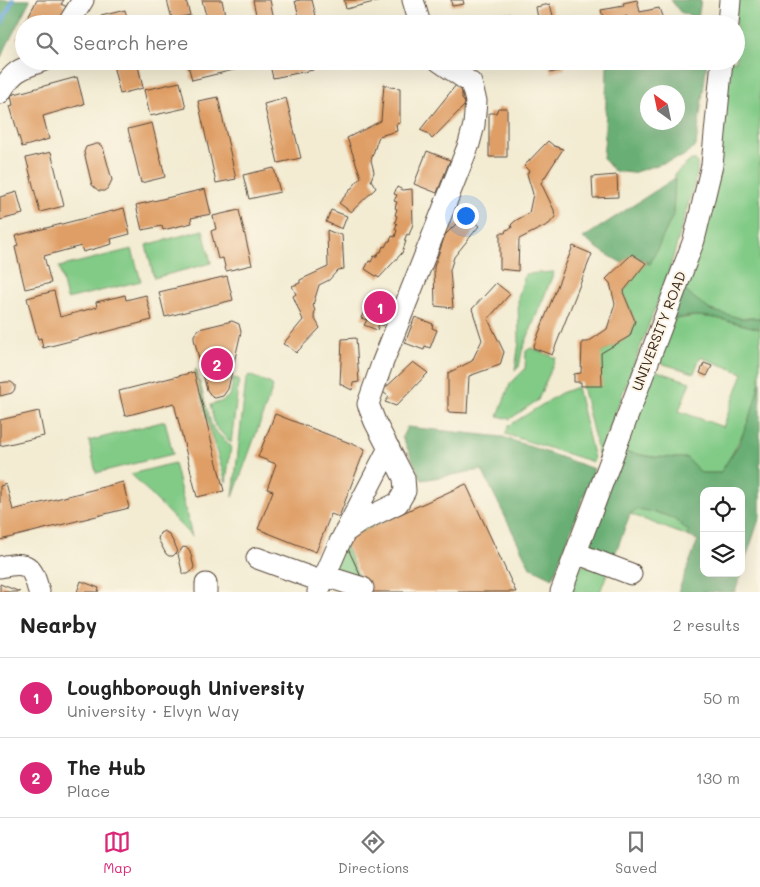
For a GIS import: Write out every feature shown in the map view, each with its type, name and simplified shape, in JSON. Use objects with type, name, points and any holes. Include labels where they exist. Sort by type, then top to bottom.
[{"type":"street","points":[[73,15],[82,0]]},
{"type":"street","points":[[413,0],[417,15]]},
{"type":"street","points":[[729,15],[730,0]]},
{"type":"street","points":[[0,92],[10,76],[19,70]]},
{"type":"street","points":[[345,532],[361,521],[398,503],[405,491],[404,478],[375,422],[368,404],[448,200],[474,125],[476,101],[471,83],[453,70]]},
{"type":"street","name":"UNIVERSITY ROAD","points":[[561,592],[694,240],[712,165],[721,70]]},
{"type":"street","points":[[322,584],[345,532],[389,448]]},
{"type":"street","points":[[576,553],[631,574]]},
{"type":"street","points":[[257,558],[322,584],[363,588]]},
{"type":"street","points":[[0,567],[20,564],[27,566],[34,572],[39,592]]},
{"type":"green space","points":[[0,0],[30,0],[22,15],[15,15],[15,30],[0,59]]},
{"type":"green space","points":[[671,0],[701,0],[698,15],[689,15],[680,12]]},
{"type":"green space","points":[[736,0],[760,0],[760,318],[740,318],[710,310],[681,288],[727,70],[745,70],[745,15],[736,15]]},
{"type":"green space","points":[[607,70],[706,70],[696,146],[682,157],[632,173],[614,171],[603,158]]},
{"type":"green space","points":[[691,160],[695,160],[697,163],[697,174],[669,271],[599,456],[582,386],[601,353],[630,336],[635,321],[623,292],[646,263],[650,264],[673,215],[675,174]]},
{"type":"green space","points":[[675,178],[673,215],[650,264],[632,254],[622,263],[583,238]]},
{"type":"green space","points":[[203,230],[211,263],[154,278],[146,245]]},
{"type":"green space","points":[[132,249],[141,281],[67,299],[59,267]]},
{"type":"green space","points":[[554,272],[522,351],[519,367],[515,370],[519,342],[518,298],[525,274]]},
{"type":"green space","points":[[681,288],[710,310],[740,318],[760,318],[760,329],[706,317],[670,318]]},
{"type":"green space","points":[[696,316],[716,318],[760,329],[760,380],[755,404],[733,452],[720,473],[701,473],[687,458],[653,457],[620,451],[654,370],[690,382],[679,411],[723,427],[743,373],[700,357],[694,373],[657,362],[670,318],[678,319]]},
{"type":"green space","points":[[531,348],[556,358],[538,400],[510,419],[498,416],[510,384],[525,369],[526,351]]},
{"type":"green space","points":[[196,369],[211,424],[214,430],[231,446],[226,482],[210,431]]},
{"type":"green space","points":[[249,375],[271,384],[273,387],[233,497],[246,380]]},
{"type":"green space","points":[[233,378],[239,379],[231,443],[215,426],[210,405],[228,397]]},
{"type":"green space","points":[[760,381],[760,516],[745,562],[745,487],[700,487],[700,577],[740,577],[735,592],[678,592],[698,540],[687,536],[689,531],[677,521],[663,515],[637,509],[630,514],[614,557],[582,544],[620,451],[653,457],[687,458],[701,473],[720,473],[739,444],[752,411]]},
{"type":"green space","points":[[577,387],[594,459],[593,462],[505,434],[513,423],[561,393]]},
{"type":"green space","points":[[165,421],[173,454],[96,473],[89,441]]},
{"type":"green space","points":[[407,427],[503,437],[594,469],[553,578],[530,567],[482,470],[422,480],[402,437]]},
{"type":"green space","points":[[174,463],[192,537],[131,474]]},
{"type":"green space","points":[[398,504],[406,511],[343,540],[360,580],[329,571],[342,538],[350,529]]},
{"type":"green space","points":[[637,509],[658,513],[679,522],[689,531],[687,536],[630,514]]},
{"type":"green space","points":[[581,565],[608,571],[600,592],[571,592]]},
{"type":"building","points":[[37,0],[64,0],[61,4],[67,7],[63,15],[29,15]]},
{"type":"building","points":[[167,0],[186,0],[190,15],[171,15]]},
{"type":"building","points":[[202,0],[222,0],[225,15],[206,15]]},
{"type":"building","points":[[253,0],[270,0],[273,15],[256,15]]},
{"type":"building","points":[[312,0],[316,15],[299,15],[295,1]]},
{"type":"building","points":[[344,0],[378,0],[378,1],[346,9]]},
{"type":"building","points":[[451,0],[463,0],[464,4],[452,6]]},
{"type":"building","points":[[637,0],[640,12],[659,8],[662,15],[602,15],[601,10],[624,6],[623,3]]},
{"type":"building","points":[[550,4],[553,15],[537,15],[536,7]]},
{"type":"building","points":[[125,10],[126,15],[105,15]]},
{"type":"building","points":[[114,70],[139,70],[143,88],[120,94]]},
{"type":"building","points":[[189,70],[233,70],[192,80]]},
{"type":"building","points":[[271,70],[313,70],[273,78]]},
{"type":"building","points":[[550,70],[562,70],[551,73]]},
{"type":"building","points":[[77,77],[84,104],[43,116],[49,139],[22,147],[10,106],[13,105],[11,95]]},
{"type":"building","points":[[180,82],[186,108],[150,116],[144,90]]},
{"type":"building","points":[[384,84],[400,88],[400,123],[396,124],[397,131],[379,136],[371,160],[374,172],[371,180],[376,188],[351,212],[339,203],[361,177],[347,138],[381,121]]},
{"type":"building","points":[[456,85],[462,91],[462,99],[466,104],[432,139],[427,133],[420,130]]},
{"type":"building","points":[[218,97],[236,179],[216,183],[198,101]]},
{"type":"building","points":[[286,98],[301,158],[278,163],[264,104]]},
{"type":"building","points":[[498,108],[507,108],[507,157],[489,157],[489,113],[496,113]]},
{"type":"building","points":[[152,123],[165,177],[141,183],[128,129]]},
{"type":"building","points":[[548,141],[554,146],[563,149],[541,183],[554,210],[555,217],[549,224],[519,239],[518,271],[500,269],[500,233],[505,233],[506,230],[512,228],[511,225],[515,221],[529,213],[533,194],[527,174],[529,171],[524,166]]},
{"type":"building","points":[[96,144],[103,147],[112,180],[104,191],[99,191],[92,185],[84,152],[86,147]]},
{"type":"building","points":[[427,151],[450,160],[437,193],[414,184]]},
{"type":"building","points":[[51,152],[64,206],[40,212],[26,158]]},
{"type":"building","points":[[274,168],[280,192],[249,199],[243,175]]},
{"type":"building","points":[[617,175],[618,197],[593,198],[592,177]]},
{"type":"building","points":[[397,187],[403,190],[412,189],[413,224],[409,235],[407,234],[404,241],[406,241],[402,253],[379,278],[365,269],[369,261],[371,262],[374,256],[376,257],[381,252],[383,246],[385,247],[392,236],[395,237],[397,216],[395,215],[397,209],[395,208],[397,202],[394,201],[397,195],[394,194]]},
{"type":"building","points":[[205,189],[211,214],[191,218],[192,223],[163,230],[162,226],[142,230],[136,205]]},
{"type":"building","points":[[17,192],[23,214],[0,220],[0,197]]},
{"type":"building","points":[[124,208],[130,234],[111,239],[112,244],[83,252],[81,246],[44,256],[51,283],[25,289],[15,247],[18,246],[15,236]]},
{"type":"building","points":[[239,210],[252,265],[226,271],[223,258],[218,259],[211,231],[216,229],[213,216]]},
{"type":"building","points":[[331,210],[347,216],[342,229],[326,222]]},
{"type":"building","points":[[465,215],[479,226],[454,257],[450,270],[453,308],[435,306],[434,267],[445,235]]},
{"type":"building","points":[[327,230],[342,234],[344,269],[338,270],[329,280],[319,285],[313,305],[314,317],[320,328],[296,353],[283,344],[303,320],[293,296],[296,294],[292,286],[300,283],[300,280],[328,267]]},
{"type":"building","points":[[573,246],[592,254],[552,355],[533,348]]},
{"type":"building","points":[[632,254],[646,263],[623,292],[635,321],[630,336],[601,353],[602,386],[581,386],[581,382],[574,382],[574,374],[581,373],[582,342],[588,342],[607,329],[615,304],[610,283],[606,279]]},
{"type":"building","points":[[227,276],[233,300],[165,317],[159,292]]},
{"type":"building","points":[[496,283],[510,294],[488,319],[504,352],[500,365],[469,376],[467,413],[448,412],[448,373],[472,361],[482,340],[472,309]]},
{"type":"building","points":[[54,291],[60,317],[97,307],[96,302],[125,295],[126,300],[146,295],[152,320],[43,348],[41,338],[38,339],[27,298]]},
{"type":"building","points":[[375,300],[387,306],[384,310],[389,313],[383,326],[379,324],[377,330],[364,325],[367,320],[361,318],[368,304],[372,306]]},
{"type":"building","points":[[415,317],[433,324],[432,328],[437,330],[430,348],[425,346],[424,350],[405,343]]},
{"type":"building","points":[[232,321],[239,324],[241,332],[228,389],[223,396],[215,398],[207,390],[194,335],[199,329]]},
{"type":"building","points":[[356,338],[359,382],[353,383],[352,390],[340,384],[342,339]]},
{"type":"building","points":[[413,362],[428,373],[396,406],[385,402],[389,397],[382,391]]},
{"type":"building","points":[[704,363],[712,366],[707,376],[700,373]]},
{"type":"building","points":[[194,372],[224,491],[197,497],[174,403],[125,416],[119,391]]},
{"type":"building","points":[[11,382],[15,385],[15,389],[12,393],[0,396],[0,383]]},
{"type":"building","points":[[39,411],[44,436],[0,446],[0,420]]},
{"type":"building","points":[[275,414],[365,449],[339,517],[331,514],[316,552],[258,529],[273,491],[267,489],[276,464],[258,457]]},
{"type":"building","points":[[123,482],[129,508],[0,540],[0,486],[6,484],[13,510]]},
{"type":"building","points":[[466,484],[516,592],[368,592],[344,540]]},
{"type":"building","points":[[164,531],[169,534],[177,549],[173,556],[166,554],[158,539],[160,533]]},
{"type":"building","points":[[183,547],[188,548],[190,551],[194,567],[188,574],[184,574],[182,571],[178,554]]},
{"type":"building","points":[[81,581],[99,588],[98,592],[77,592]]},
{"type":"building","points":[[0,584],[20,592],[0,592]]},
{"type":"waterway","points":[[0,26],[13,0]]},
{"type":"place","name":"Loughborough University","points":[[380,307]]},
{"type":"place","name":"The Hub","points":[[217,364]]}]
